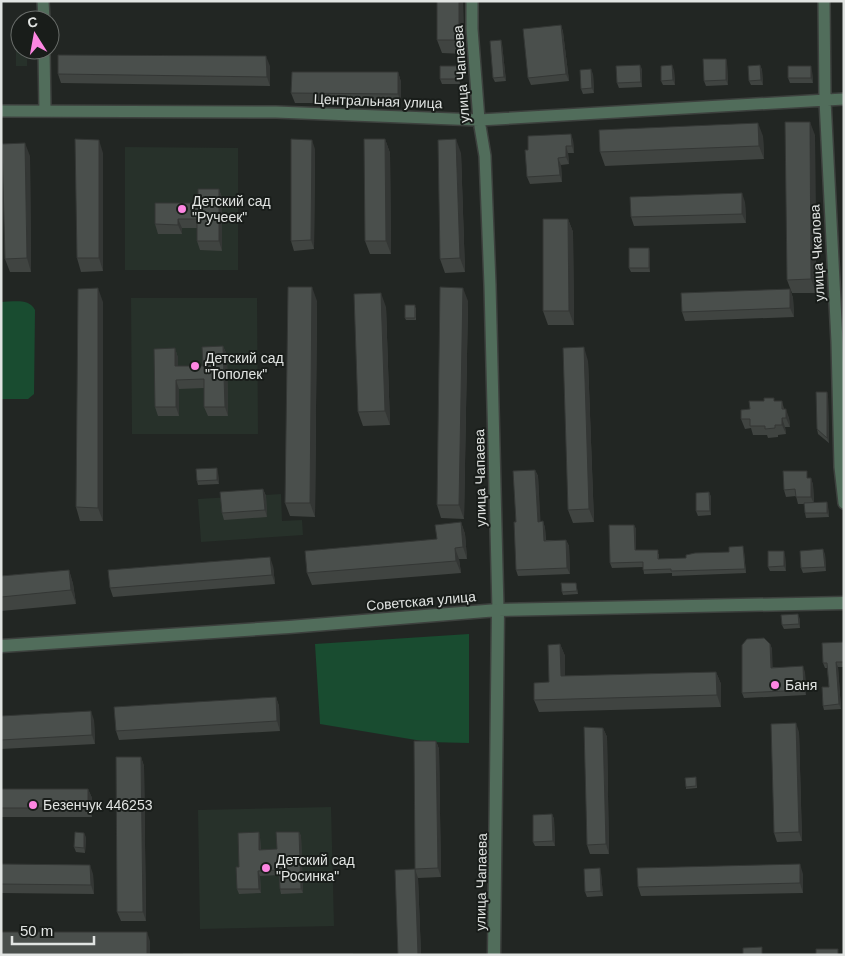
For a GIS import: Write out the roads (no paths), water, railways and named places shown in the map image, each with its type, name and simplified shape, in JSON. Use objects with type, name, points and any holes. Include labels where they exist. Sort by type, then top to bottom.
[{"type":"street","name":"улица Чапаева","points":[[472,1],[472,29],[479,120],[485,156],[498,610],[494,955]]},
{"type":"street","name":"улица Чкалова","points":[[824,1],[825,100],[840,342],[840,467],[844,503]]},
{"type":"street","points":[[44,60],[45,111]]},
{"type":"street","name":"Центральная улица","points":[[1,111],[276,112],[479,120],[844,99]]},
{"type":"street","name":"Советская улица","points":[[1,646],[289,627],[498,610],[844,603]]},
{"type":"place","name":"Детский сад \"Ручеек\"","points":[[182,209]]},
{"type":"place","name":"Детский сад \"Тополек\"","points":[[195,366]]},
{"type":"place","name":"Баня","points":[[775,685]]},
{"type":"place","name":"Безенчук 446253","points":[[33,805]]},
{"type":"place","name":"Детский сад \"Росинка\"","points":[[266,868]]}]
